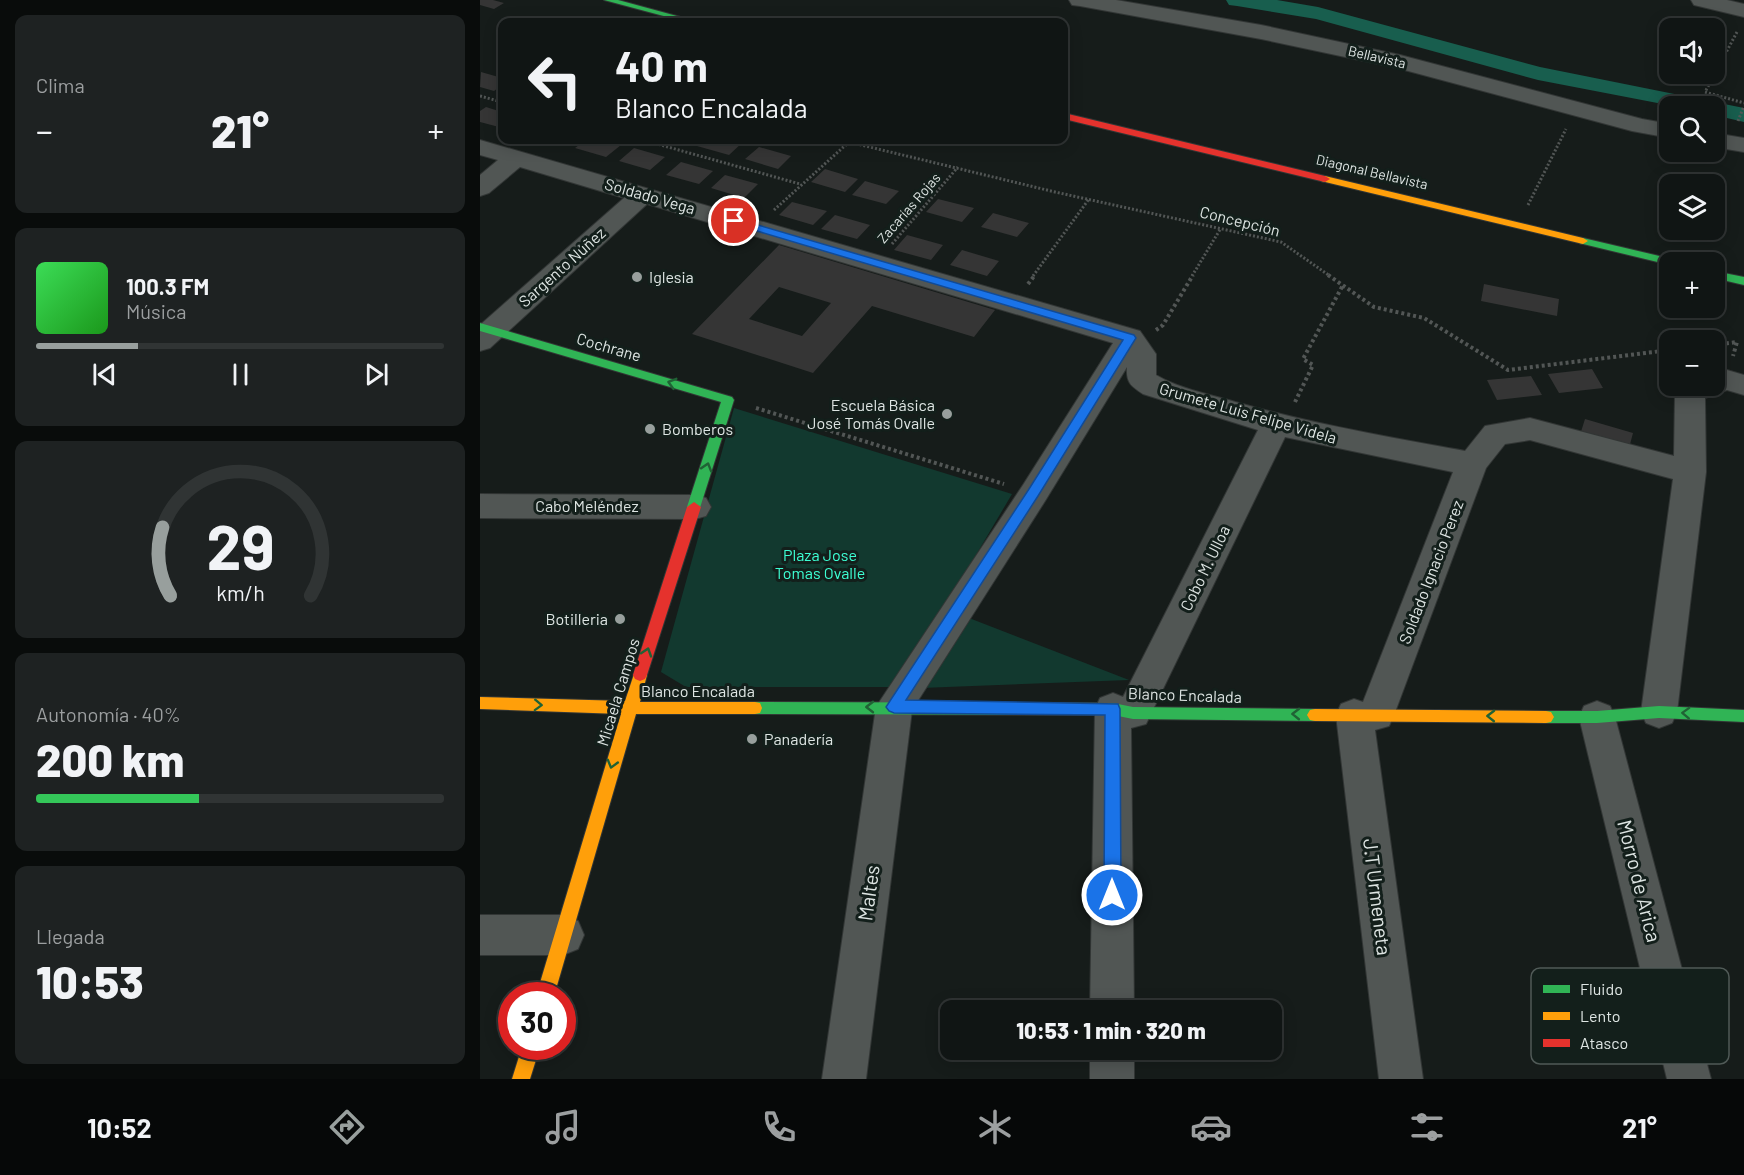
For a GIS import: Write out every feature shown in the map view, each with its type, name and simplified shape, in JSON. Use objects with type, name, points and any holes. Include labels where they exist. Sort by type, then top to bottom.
[{"type":"street","points":[[608,0],[679,18]]},
{"type":"street","name":"Bellavista","points":[[1080,0],[1273,34],[1400,62],[1659,129]]},
{"type":"street","points":[[1702,0],[1741,20]]},
{"type":"street","name":"Diagonal Bellavista","points":[[1068,117],[1659,259]]},
{"type":"street","points":[[1725,138],[1740,136]]},
{"type":"street","name":"Soldado Vega","points":[[480,147],[1014,303],[1133,342]]},
{"type":"street","points":[[480,188],[517,158]]},
{"type":"street","name":"Sargento Núñez","points":[[484,333],[643,194]]},
{"type":"street","points":[[1725,277],[1744,281]]},
{"type":"street","name":"Cochrane","points":[[484,333],[728,400]]},
{"type":"street","points":[[894,707],[1133,342]]},
{"type":"street","name":"Grumete Luis Felipe Videla","points":[[1133,342],[1142,354],[1141,379],[1154,387],[1201,403],[1304,432],[1472,464]]},
{"type":"street","points":[[1725,381],[1744,385]]},
{"type":"street","points":[[1659,712],[1690,472],[1690,396]]},
{"type":"street","name":"Micaela Campos","points":[[549,982],[629,708],[728,400]]},
{"type":"street","name":"Cobo M. Ulloa","points":[[1123,711],[1280,425]]},
{"type":"street","name":"Soldado Ignacio Perez","points":[[1365,715],[1472,464],[1496,434],[1530,429],[1690,472]]},
{"type":"street","name":"Cabo Meléndez","points":[[480,506],[695,507]]},
{"type":"street","name":"Blanco Encalada","points":[[480,703],[629,708],[894,707],[1597,717],[1659,712],[1744,716]]},
{"type":"street","name":"Maltes","points":[[844,1079],[894,707]]},
{"type":"street","points":[[1112,1000],[1123,711]]},
{"type":"street","name":"J.T Urmeneta","points":[[1365,715],[1401,1079]]},
{"type":"street","name":"Morro de Arica","points":[[1597,717],[1661,968]]},
{"type":"street","points":[[480,935],[562,935]]},
{"type":"street","points":[[521,1079],[527,1060]]},
{"type":"street","points":[[1112,1060],[1112,1079]]},
{"type":"street","name":"Morro de Arica","points":[[1685,1064],[1689,1079]]},
{"type":"path","points":[[1740,136],[1744,104],[1705,92],[1741,20]]},
{"type":"path","points":[[480,96],[498,101]]},
{"type":"path","points":[[1526,208],[1570,122],[1538,112],[1535,98]]},
{"type":"path","points":[[657,144],[800,184],[756,228]]},
{"type":"path","name":"Concepción","points":[[800,184],[847,144]]},
{"type":"path","name":"Concepción","points":[[858,144],[1281,242],[1374,307],[1424,318],[1508,370],[1659,351]]},
{"type":"path","name":"Zacarías Rojas","points":[[875,263],[958,167]]},
{"type":"path","points":[[1014,303],[1089,199]]},
{"type":"path","points":[[1133,342],[1162,325],[1221,228]]},
{"type":"path","points":[[1280,425],[1313,365],[1303,359],[1343,285]]},
{"type":"path","points":[[728,400],[1034,493]]},
{"type":"green space","name":"Plaza Jose Tomas Ovalle","points":[[734,408],[1012,494],[898,687],[686,687],[661,672]]},
{"type":"green space","points":[[969,618],[1129,680],[921,688]]},
{"type":"building","points":[[480,0],[504,3],[494,9],[480,5]]},
{"type":"building","points":[[481,72],[498,77],[498,88],[494,91],[480,87]]},
{"type":"building","points":[[486,107],[498,111],[498,127],[480,122],[480,111]]},
{"type":"building","points":[[580,144],[621,145],[606,157],[575,148]]},
{"type":"building","points":[[699,144],[741,144],[729,155],[697,146]]},
{"type":"building","points":[[759,147],[791,156],[778,169],[745,159]]},
{"type":"building","points":[[634,148],[665,157],[650,170],[619,161]]},
{"type":"building","points":[[681,162],[713,171],[699,184],[666,175]]},
{"type":"building","points":[[825,169],[858,179],[845,192],[811,182]]},
{"type":"building","points":[[725,175],[758,184],[744,198],[711,188]]},
{"type":"building","points":[[865,181],[899,191],[886,204],[852,195]]},
{"type":"building","points":[[938,199],[974,208],[962,222],[926,212]]},
{"type":"building","points":[[792,202],[827,211],[813,225],[779,215]]},
{"type":"building","points":[[993,213],[1029,223],[1017,237],[981,227]]},
{"type":"building","points":[[835,215],[870,225],[857,239],[821,229]]},
{"type":"building","points":[[907,235],[943,245],[931,260],[894,250]]},
{"type":"building","points":[[779,245],[995,310],[974,337],[872,306],[813,373],[692,334]],"holes":[[[779,287],[831,303],[802,336],[749,319]]]},
{"type":"building","points":[[962,250],[999,261],[987,276],[950,265]]},
{"type":"building","points":[[1484,284],[1559,299],[1557,316],[1481,301]]},
{"type":"building","points":[[1592,369],[1603,388],[1559,393],[1548,374]]},
{"type":"building","points":[[1531,376],[1542,395],[1497,400],[1487,380]]},
{"type":"building","points":[[1585,419],[1633,433],[1628,452],[1579,438]]},
{"type":"waterway","points":[[1237,0],[1318,13],[1538,73],[1659,97]]},
{"type":"waterway","points":[[1725,111],[1744,115]]},
{"type":"traffic: fast","points":[[608,0],[679,18]]},
{"type":"traffic: fast","points":[[1583,241],[1659,259]]},
{"type":"traffic: fast","points":[[1725,277],[1744,281]]},
{"type":"traffic: fast","points":[[480,327],[728,400],[694,507]]},
{"type":"traffic: fast","points":[[755,708],[1113,709],[1133,713],[1315,715]]},
{"type":"traffic: fast","points":[[1546,717],[1597,717],[1659,712],[1744,716]]},
{"type":"traffic: slow","points":[[1325,179],[1583,241]]},
{"type":"traffic: slow","points":[[549,982],[640,675]]},
{"type":"traffic: slow","points":[[480,703],[629,708],[755,708]]},
{"type":"traffic: slow","points":[[1315,715],[1546,717]]},
{"type":"traffic: slow","points":[[521,1079],[527,1060]]},
{"type":"traffic: jam","points":[[1068,117],[1325,179]]},
{"type":"traffic: jam","points":[[640,675],[694,507]]},
{"type":"place","name":"Iglesia","points":[[637,277]]},
{"type":"place","name":"Escuela Básica José Tomás Ovalle","points":[[947,414]]},
{"type":"place","name":"Bomberos","points":[[650,429]]},
{"type":"place","name":"Botilleria","points":[[620,619]]},
{"type":"place","name":"Panadería","points":[[752,739]]},
{"type":"route","points":[[734,221],[1130,338],[1034,493],[894,707],[1113,709],[1112,895]]}]
